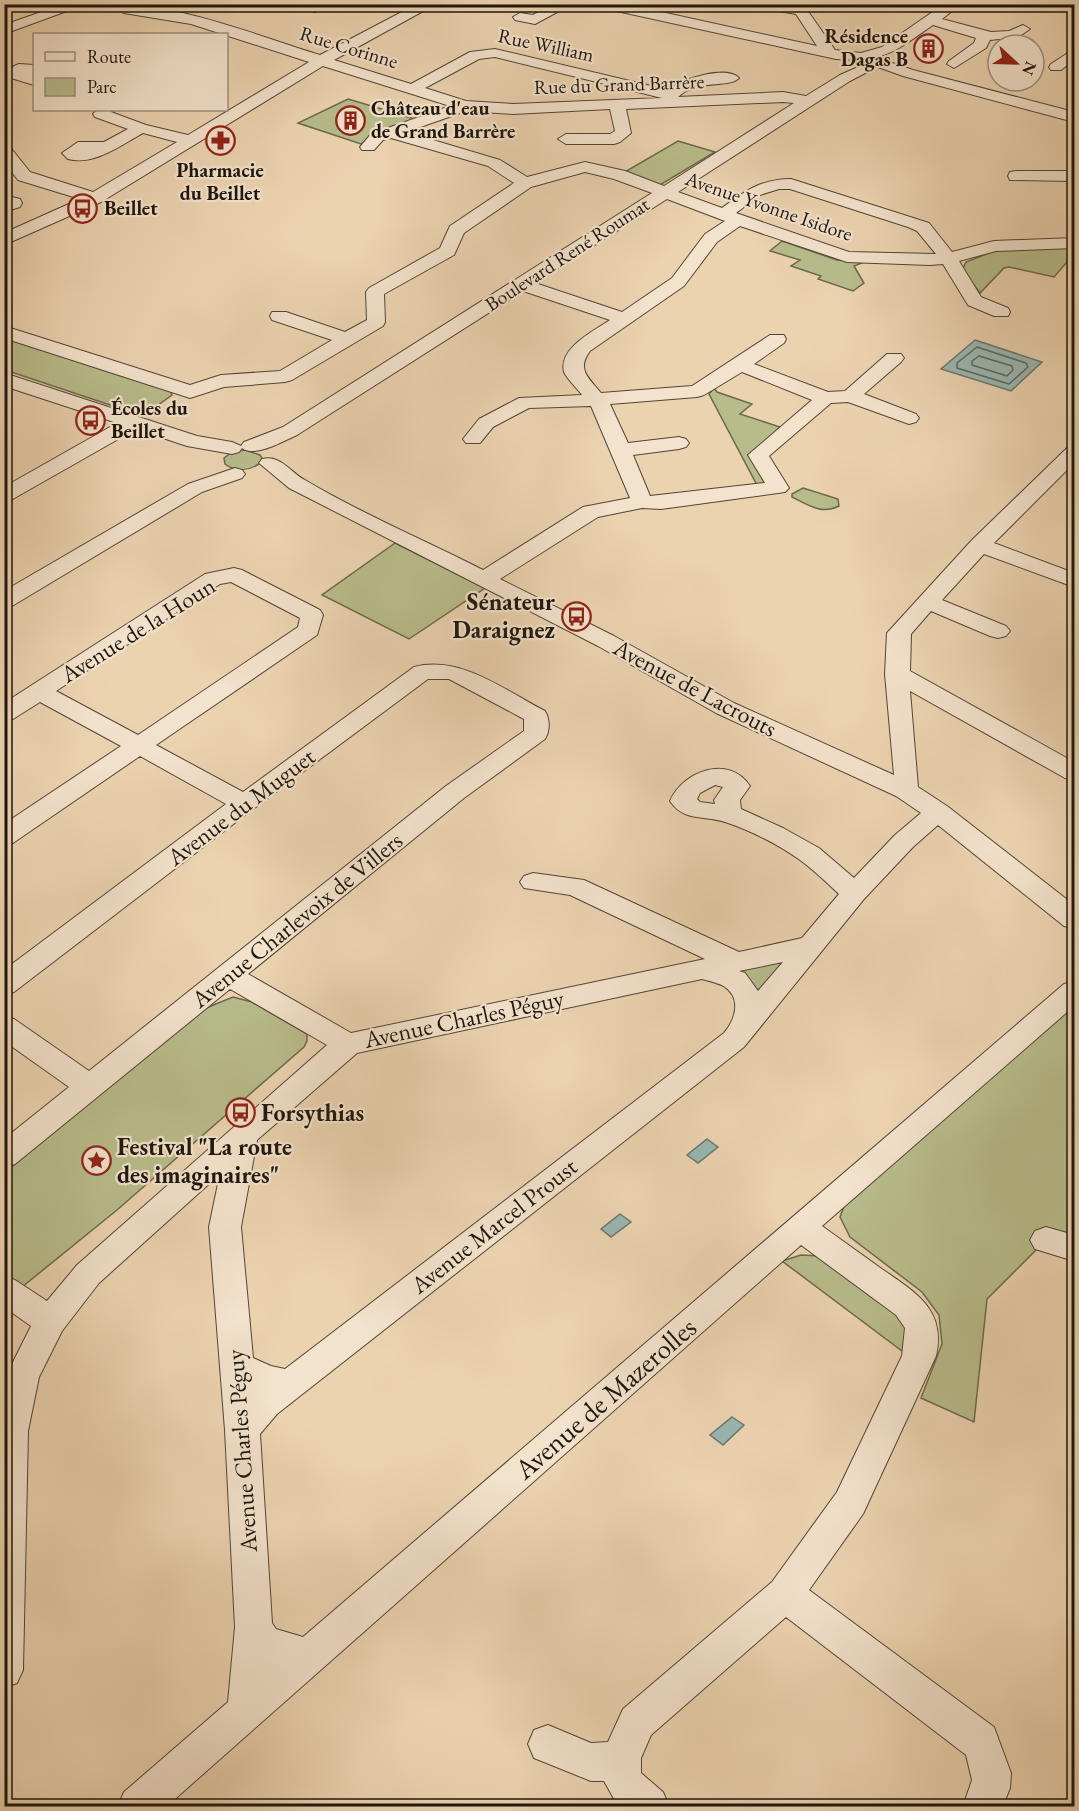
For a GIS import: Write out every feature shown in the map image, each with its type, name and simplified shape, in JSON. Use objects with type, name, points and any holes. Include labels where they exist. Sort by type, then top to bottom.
[{"type":"street","points":[[4,30],[79,4]]},
{"type":"street","name":"Rue Corinne","points":[[115,4],[129,10],[193,20],[465,106]]},
{"type":"street","points":[[167,15],[189,4]]},
{"type":"street","points":[[4,240],[95,198],[321,61],[429,4]]},
{"type":"street","points":[[520,17],[535,20],[565,4]]},
{"type":"street","points":[[603,4],[908,73],[1074,117]]},
{"type":"street","points":[[763,4],[798,8],[818,38],[861,62]]},
{"type":"street","points":[[929,4],[951,7]]},
{"type":"street","name":"Boulevard René Roumat","points":[[243,460],[809,101],[861,62],[951,7]]},
{"type":"street","points":[[932,20],[996,36],[1013,36],[1023,29]]},
{"type":"street","points":[[954,64],[981,45],[985,34]]},
{"type":"street","points":[[793,46],[818,38]]},
{"type":"street","name":"Rue William","points":[[413,89],[475,55],[495,53],[668,99]]},
{"type":"street","points":[[1056,66],[1074,53]]},
{"type":"street","points":[[668,99],[692,80],[731,78]]},
{"type":"street","name":"Rue du Grand Barrère","points":[[368,147],[377,137],[465,106],[513,109],[617,105],[668,99],[783,97],[809,101]]},
{"type":"street","points":[[566,139],[614,139],[623,133],[617,105]]},
{"type":"street","points":[[110,112],[141,128],[190,140]]},
{"type":"street","points":[[104,147],[141,128]]},
{"type":"street","points":[[389,132],[494,164],[525,183]]},
{"type":"street","points":[[7,159],[24,176],[95,198]]},
{"type":"street","name":"Avenue Yvonne Isidore","points":[[347,339],[376,322],[375,292],[448,252],[456,230],[525,183],[585,167],[619,175],[848,257],[920,260],[968,255],[994,246],[1074,243]]},
{"type":"street","points":[[1016,176],[1074,176]]},
{"type":"street","points":[[642,502],[603,408],[574,372],[574,358],[583,347],[678,282],[711,238],[761,186],[774,183],[791,184],[923,227],[948,258],[974,301],[1001,312]]},
{"type":"street","points":[[4,200],[14,203],[4,207]]},
{"type":"street","points":[[520,285],[624,319]]},
{"type":"street","points":[[279,316],[347,339]]},
{"type":"street","points":[[5,332],[190,392],[221,381],[285,376],[347,339]]},
{"type":"street","points":[[473,439],[486,423],[526,402],[596,400],[697,391],[777,339]]},
{"type":"street","points":[[850,396],[894,358]]},
{"type":"street","points":[[740,365],[826,398],[850,396],[909,418]]},
{"type":"street","name":"Avenue de Lacrouts","points":[[4,379],[194,441],[296,484],[606,641],[725,708],[905,790],[938,812],[1074,920]]},
{"type":"street","points":[[484,579],[591,512],[642,502],[662,503],[778,488],[758,455],[826,398]]},
{"type":"street","points":[[4,496],[134,422]]},
{"type":"street","points":[[620,450],[679,443]]},
{"type":"street","points":[[905,790],[908,780],[902,751],[897,674],[899,633],[980,544],[1074,452]]},
{"type":"street","points":[[4,601],[243,460]]},
{"type":"street","points":[[980,544],[1074,580]]},
{"type":"street","name":"Avenue de la Houn","points":[[4,714],[213,579],[234,574],[312,615],[309,630],[138,745]]},
{"type":"street","points":[[928,602],[998,631]]},
{"type":"street","name":"Avenue du Muguet","points":[[4,985],[244,803],[422,672],[453,672],[488,691]]},
{"type":"street","points":[[897,674],[939,695],[1074,772]]},
{"type":"street","name":"Avenue Charlevoix de Villers","points":[[4,1156],[454,792],[536,734],[536,716],[488,691]]},
{"type":"street","points":[[40,692],[244,803]]},
{"type":"street","points":[[899,706],[939,695]]},
{"type":"street","points":[[4,837],[138,745]]},
{"type":"street","points":[[866,773],[902,751]]},
{"type":"street","name":"Avenue Marcel Proust","points":[[242,1430],[265,1404],[290,1384],[734,1040],[855,893],[904,841],[938,812]]},
{"type":"street","points":[[729,814],[774,834],[810,854],[855,893]]},
{"type":"street","points":[[904,841],[969,836]]},
{"type":"street","points":[[533,882],[575,886],[734,961]]},
{"type":"street","name":"Avenue Charles Péguy","points":[[246,1712],[254,1627],[242,1430],[225,1227],[243,1135],[348,1044],[812,946]]},
{"type":"street","points":[[702,969],[735,980],[749,999],[748,1024]]},
{"type":"street","points":[[229,976],[348,1044]]},
{"type":"street","name":"Avenue de Mazerolles","points":[[138,1806],[800,1227],[1074,991]]},
{"type":"street","points":[[4,1026],[90,1087]]},
{"type":"street","points":[[4,1670],[8,1435],[22,1377],[50,1322],[88,1274],[243,1135]]},
{"type":"street","points":[[649,1806],[632,1796],[622,1778],[621,1761],[627,1739],[637,1722],[785,1594],[850,1503],[923,1343],[923,1330],[918,1315],[908,1305],[800,1227]]},
{"type":"street","points":[[4,1289],[50,1322]]},
{"type":"street","points":[[236,1365],[266,1380],[290,1384]]},
{"type":"street","points":[[785,1594],[980,1741],[992,1768],[989,1794],[983,1806]]},
{"type":"street","points":[[254,1627],[264,1643],[308,1657]]},
{"type":"street","points":[[548,1744],[591,1762],[621,1761]]},
{"type":"green space","points":[[348,99],[415,119],[374,134],[361,144],[298,123]]},
{"type":"green space","points":[[678,141],[715,152],[660,185],[623,173]]},
{"type":"green space","points":[[782,241],[837,260],[864,262],[854,266],[864,283],[853,291],[818,279],[821,276],[791,266],[800,260],[770,251]]},
{"type":"green space","points":[[1074,247],[1074,254],[1054,277],[1009,267],[1004,268],[980,293],[962,270],[966,262],[997,250]]},
{"type":"green space","points":[[5,341],[15,341],[170,391],[172,395],[151,410],[131,412],[5,370]]},
{"type":"green space","points":[[714,388],[717,392],[752,404],[740,414],[780,427],[763,444],[770,483],[758,487],[709,394]]},
{"type":"green space","points":[[245,450],[260,455],[262,458],[259,464],[242,470],[225,464],[224,458],[232,452]]},
{"type":"green space","points":[[803,488],[838,499],[839,506],[827,510],[821,509],[809,506],[792,497],[792,494]]},
{"type":"green space","points":[[395,543],[485,588],[409,639],[322,595]]},
{"type":"green space","points":[[791,954],[758,991],[738,971]]},
{"type":"green space","points":[[233,997],[252,1002],[307,1034],[304,1047],[117,1210],[22,1287],[5,1282],[4,1173],[206,1008]]},
{"type":"green space","points":[[1074,1004],[1074,1245],[1046,1240],[987,1299],[974,1422],[921,1398],[942,1344],[939,1315],[922,1292],[850,1237],[840,1217],[844,1206]]},
{"type":"green space","points":[[801,1255],[820,1256],[905,1318],[905,1339],[902,1351],[782,1261]]},
{"type":"water","points":[[975,340],[1042,362],[1011,391],[941,369]]},
{"type":"water","points":[[707,1139],[718,1147],[698,1163],[687,1155]]},
{"type":"water","points":[[620,1214],[631,1222],[611,1237],[601,1229]]},
{"type":"water","points":[[732,1417],[744,1425],[723,1445],[710,1435]]},
{"type":"place","name":"Résidence Dagas B","points":[[929,48]]},
{"type":"place","name":"Château d'eau de Grand Barrère","points":[[350,120]]},
{"type":"place","name":"Pharmacie du Beillet","points":[[220,140]]},
{"type":"place","name":"Beillet","points":[[83,208]]},
{"type":"place","name":"Écoles du Beillet","points":[[90,420]]},
{"type":"place","name":"Sénateur Daraignez","points":[[576,616]]},
{"type":"place","name":"Forsythias","points":[[240,1113]]},
{"type":"place","name":"Festival \"La route des imaginaires\"","points":[[96,1161]]}]
